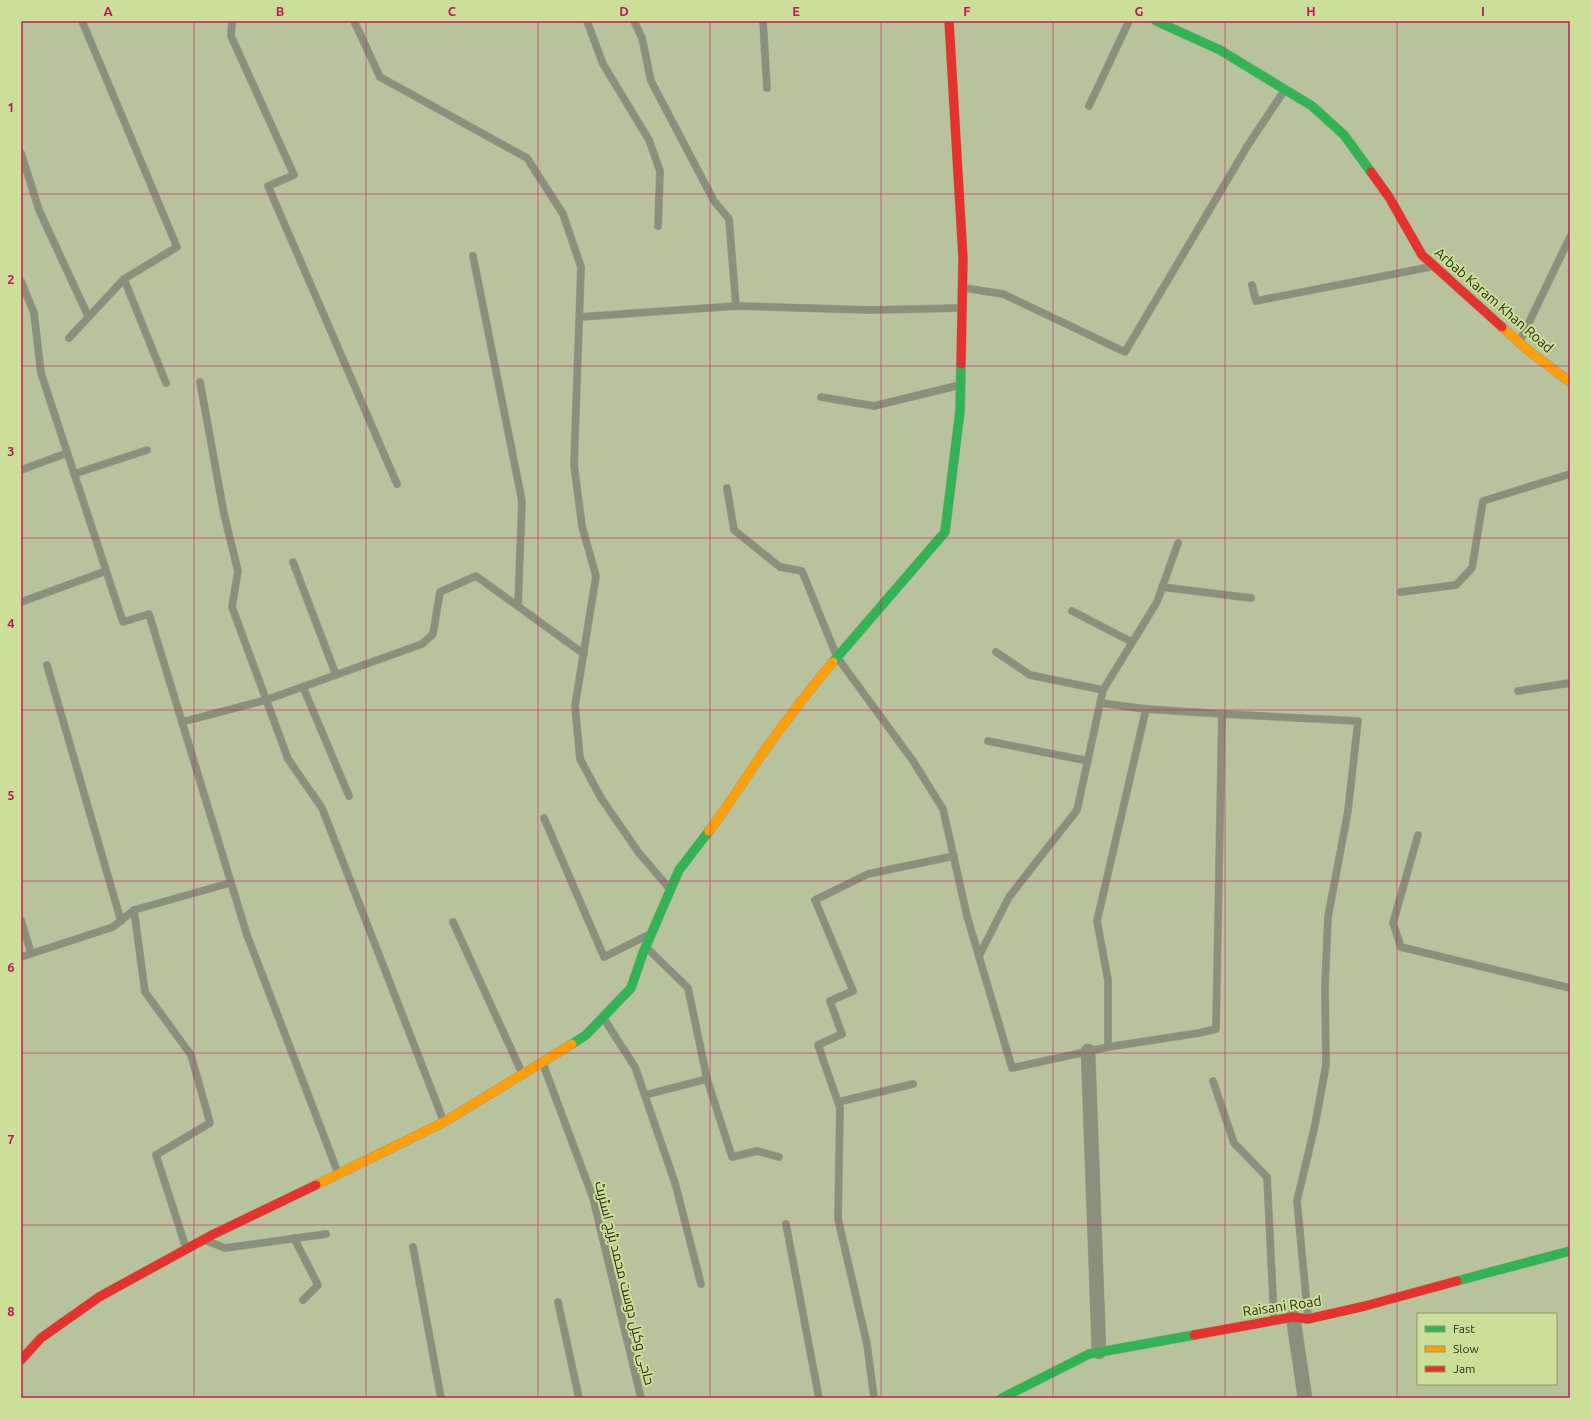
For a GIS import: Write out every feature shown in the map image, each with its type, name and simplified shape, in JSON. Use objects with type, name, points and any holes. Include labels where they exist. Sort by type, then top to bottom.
[{"type":"street","points":[[24,1354],[41,1338],[99,1297],[203,1240],[444,1122],[586,1035],[631,988],[646,946],[679,870],[727,807],[760,757],[813,686],[945,532],[960,411],[962,308],[962,258],[950,21]]},
{"type":"street","name":"Arbab Karam Khan Road","points":[[1156,21],[1220,50],[1312,106],[1344,135],[1389,197],[1422,255],[1520,343],[1570,382]]},
{"type":"street","points":[[1088,1051],[1099,1352]]},
{"type":"street","name":"Raisani Road","points":[[1002,1398],[1088,1354],[1274,1320],[1293,1317],[1308,1318],[1365,1306],[1570,1251]]},
{"type":"street","points":[[1293,1317],[1305,1398]]},
{"type":"lane","points":[[69,338],[124,279],[177,247],[82,21]]},
{"type":"lane","points":[[232,21],[231,36],[294,175],[268,186],[397,484]]},
{"type":"lane","points":[[354,21],[354,24],[380,77],[528,158],[563,214],[581,267],[574,465],[582,526],[596,576],[575,706],[580,759],[601,798],[639,853],[671,889]]},
{"type":"lane","points":[[587,21],[603,64],[649,140],[660,171],[658,226]]},
{"type":"lane","points":[[634,21],[642,38],[651,81],[714,202],[729,219],[736,306]]},
{"type":"lane","points":[[763,21],[767,88]]},
{"type":"lane","points":[[1089,106],[1129,21]]},
{"type":"lane","points":[[962,288],[1003,294],[1125,352],[1248,145],[1285,90]]},
{"type":"lane","points":[[21,153],[39,210],[88,316]]},
{"type":"lane","points":[[1520,343],[1570,237]]},
{"type":"lane","points":[[473,256],[522,501],[518,606]]},
{"type":"lane","points":[[1252,285],[1256,302],[1434,266]]},
{"type":"lane","points":[[124,279],[166,383]]},
{"type":"lane","points":[[21,281],[34,313],[41,373],[123,622],[149,614],[247,935],[338,1173]]},
{"type":"lane","points":[[580,317],[736,306],[871,310],[962,308]]},
{"type":"lane","points":[[200,382],[224,514],[238,571],[232,607],[288,759],[322,808],[444,1122]]},
{"type":"lane","points":[[821,397],[874,406],[960,385]]},
{"type":"lane","points":[[74,474],[147,450]]},
{"type":"lane","points":[[21,470],[67,453]]},
{"type":"lane","points":[[1401,592],[1456,586],[1472,568],[1483,501],[1570,474]]},
{"type":"lane","points":[[727,488],[734,530],[780,567],[802,571],[838,657],[914,761],[943,809],[967,916],[1012,1068],[1108,1047],[1216,1029],[1222,714]]},
{"type":"lane","points":[[979,956],[1009,897],[1077,810],[1103,690],[1157,602],[1178,543]]},
{"type":"lane","points":[[293,562],[336,675]]},
{"type":"lane","points":[[21,602],[106,571]]},
{"type":"lane","points":[[182,722],[266,700],[422,644],[433,634],[440,592],[476,576],[584,654]]},
{"type":"lane","points":[[1162,587],[1251,598]]},
{"type":"lane","points":[[1072,611],[1132,642]]},
{"type":"lane","points":[[996,652],[1030,676],[1103,690]]},
{"type":"lane","points":[[47,665],[121,920]]},
{"type":"lane","points":[[1518,691],[1570,683]]},
{"type":"lane","points":[[303,686],[349,796]]},
{"type":"lane","points":[[1100,703],[1146,709],[1358,721],[1348,811],[1328,917],[1325,986],[1326,1065],[1316,1125],[1297,1201],[1308,1318]]},
{"type":"lane","points":[[1108,1047],[1108,980],[1097,921],[1146,709]]},
{"type":"lane","points":[[988,741],[1088,761]]},
{"type":"lane","points":[[544,818],[604,957],[652,933]]},
{"type":"lane","points":[[1418,835],[1393,923],[1401,947],[1570,988]]},
{"type":"lane","points":[[874,1398],[867,1344],[838,1220],[840,1108],[818,1046],[842,1034],[830,1001],[852,991],[816,900],[868,874],[954,856]]},
{"type":"lane","points":[[21,957],[113,927],[134,910],[230,883]]},
{"type":"lane","points":[[134,910],[146,992],[191,1055],[210,1123],[156,1155],[186,1249]]},
{"type":"lane","points":[[21,920],[31,953]]},
{"type":"lane","points":[[453,922],[523,1074]]},
{"type":"lane","points":[[646,946],[688,988],[707,1079],[732,1157],[757,1151],[779,1157]]},
{"type":"lane","points":[[603,1017],[636,1067],[676,1183],[701,1284]]},
{"type":"lane","name":"حاجی وکیل دوست محمد بڑیچ اسٹریٹ","points":[[542,1062],[593,1198],[640,1398]]},
{"type":"lane","points":[[645,1095],[707,1079]]},
{"type":"lane","points":[[1213,1081],[1234,1143],[1267,1177],[1274,1320]]},
{"type":"lane","points":[[838,1102],[913,1084]]},
{"type":"lane","points":[[786,1224],[820,1398]]},
{"type":"lane","points":[[203,1240],[225,1248],[326,1234]]},
{"type":"lane","points":[[294,1238],[318,1285],[303,1300]]},
{"type":"lane","points":[[413,1248],[441,1398]]},
{"type":"lane","points":[[558,1302],[579,1398]]},
{"type":"traffic: fast","points":[[1156,21],[1220,50],[1312,106],[1344,135],[1371,172]]},
{"type":"traffic: fast","points":[[833,662],[945,532],[960,411],[961,364]]},
{"type":"traffic: fast","points":[[572,1044],[586,1035],[631,988],[643,953],[679,870],[709,831]]},
{"type":"traffic: fast","points":[[1457,1281],[1570,1251]]},
{"type":"traffic: fast","points":[[1002,1398],[1089,1354],[1194,1335]]},
{"type":"traffic: slow","points":[[1502,327],[1529,351],[1570,382]]},
{"type":"traffic: slow","points":[[709,831],[777,733],[833,662]]},
{"type":"traffic: slow","points":[[316,1185],[444,1122],[572,1044]]},
{"type":"traffic: jam","points":[[949,21],[963,258],[961,364]]},
{"type":"traffic: jam","points":[[1371,172],[1389,197],[1422,255],[1502,327]]},
{"type":"traffic: jam","points":[[21,1360],[41,1338],[99,1297],[212,1235],[316,1185]]},
{"type":"traffic: jam","points":[[1194,1335],[1293,1317],[1308,1319],[1365,1306],[1457,1281]]}]
